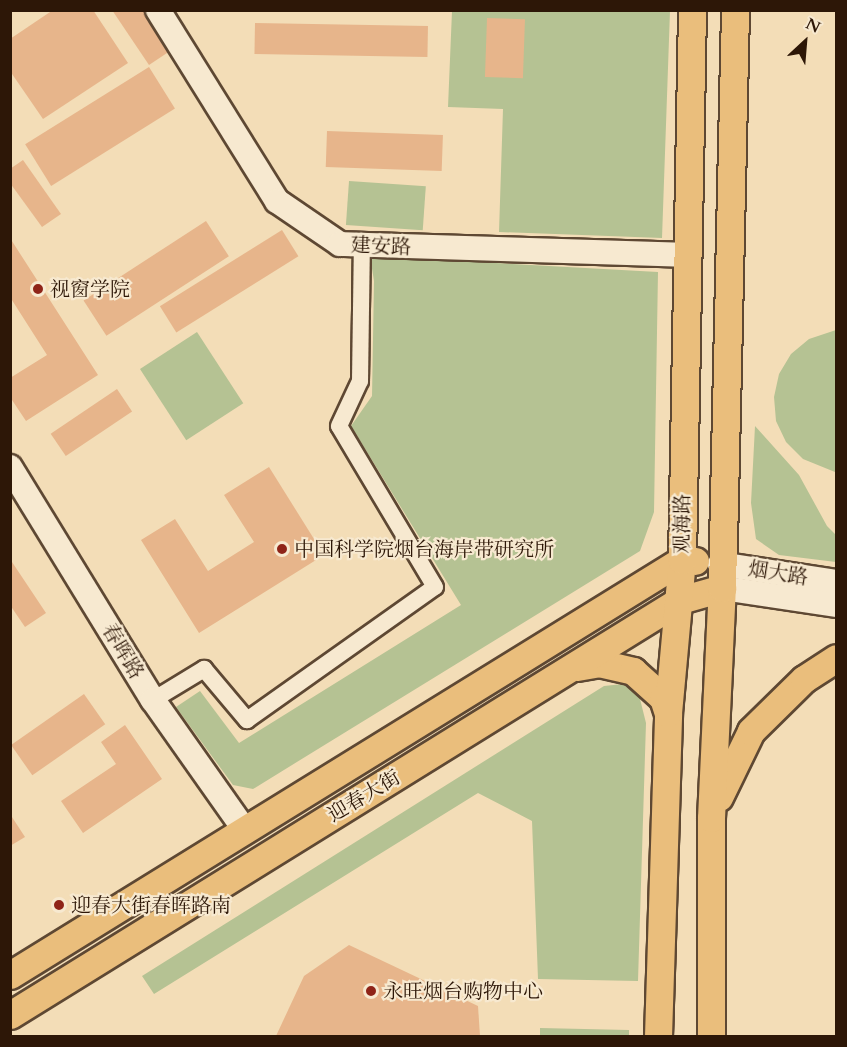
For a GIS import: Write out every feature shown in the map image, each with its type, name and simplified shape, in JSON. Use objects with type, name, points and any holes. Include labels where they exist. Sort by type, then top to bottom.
[{"type":"main road","name":"观海路","points":[[658,1036],[668,713],[682,560],[692,10]]},
{"type":"main road","name":"观海路","points":[[711,1036],[711,818],[721,576],[735,10]]},
{"type":"main road","points":[[682,560],[721,576]]},
{"type":"main road","name":"迎春大街","points":[[10,975],[682,560]]},
{"type":"main road","name":"迎春大街","points":[[10,1015],[721,576]]},
{"type":"main road","points":[[711,818],[751,731],[804,679],[837,658]]},
{"type":"main road","points":[[576,667],[599,663],[633,671],[663,698],[668,713]]},
{"type":"street","name":"建安路","points":[[158,10],[277,201],[339,244],[686,255]]},
{"type":"street","points":[[153,700],[204,669],[247,720],[435,587],[339,426],[360,381],[362,245]]},
{"type":"street","name":"春晖路","points":[[13,477],[153,700],[244,829]]},
{"type":"street","name":"烟大路","points":[[721,576],[837,582]]},
{"type":"street","name":"烟大路","points":[[721,576],[837,605]]},
{"type":"green space","points":[[452,11],[670,11],[662,238],[499,232],[503,109],[448,107]]},
{"type":"green space","points":[[349,181],[426,186],[423,230],[346,225]]},
{"type":"green space","points":[[370,256],[658,272],[654,512],[640,551],[253,789],[233,785],[176,707],[200,691],[239,743],[461,605],[351,426],[372,396],[374,281]]},
{"type":"green space","points":[[836,330],[836,508],[835,472],[803,459],[786,442],[776,421],[774,397],[779,374],[791,354],[809,339]]},
{"type":"green space","points":[[197,332],[243,403],[186,440],[140,369]]},
{"type":"green space","points":[[755,426],[799,475],[827,526],[836,535],[836,562],[779,555],[756,539],[751,503]]},
{"type":"green space","points":[[623,684],[639,695],[646,723],[638,981],[538,979],[532,821],[478,793],[154,994],[142,976],[604,686]]},
{"type":"green space","points":[[540,1028],[629,1030],[629,1036],[540,1036]]},
{"type":"building","points":[[53,10],[93,10],[128,63],[43,119],[10,71],[10,39]]},
{"type":"building","points":[[112,10],[143,10],[170,51],[149,65]]},
{"type":"building","points":[[487,18],[525,19],[523,78],[485,77]]},
{"type":"building","points":[[255,23],[428,26],[427,57],[254,54]]},
{"type":"building","points":[[149,67],[175,109],[51,186],[25,144]]},
{"type":"building","points":[[327,131],[443,135],[442,171],[326,167]]},
{"type":"building","points":[[23,160],[61,214],[42,227],[10,183],[10,169]]},
{"type":"building","points":[[206,221],[229,256],[106,336],[84,301]]},
{"type":"building","points":[[282,230],[298,256],[176,333],[160,306]]},
{"type":"building","points":[[10,238],[98,375],[26,421],[10,397],[10,378],[47,355],[10,297]]},
{"type":"building","points":[[117,389],[132,411],[66,456],[51,434]]},
{"type":"building","name":"中国科学院烟台海岸带研究所","points":[[269,467],[324,555],[199,633],[141,540],[175,519],[208,571],[254,542],[224,495]]},
{"type":"building","points":[[10,559],[46,613],[25,627],[10,605]]},
{"type":"building","points":[[84,694],[105,724],[32,775],[11,745]]},
{"type":"building","points":[[125,725],[162,779],[83,833],[61,801],[116,764],[101,742]]},
{"type":"building","points":[[10,814],[25,837],[10,846]]},
{"type":"building","name":"永旺烟台购物中心","points":[[349,945],[478,1006],[480,1036],[276,1036],[304,976]]},
{"type":"place","name":"视窗学院","points":[[38,289]]},
{"type":"place","name":"中国科学院烟台海岸带研究所","points":[[282,549]]},
{"type":"place","name":"迎春大街春晖路南","points":[[59,905]]},
{"type":"place","name":"永旺烟台购物中心","points":[[371,991]]}]
